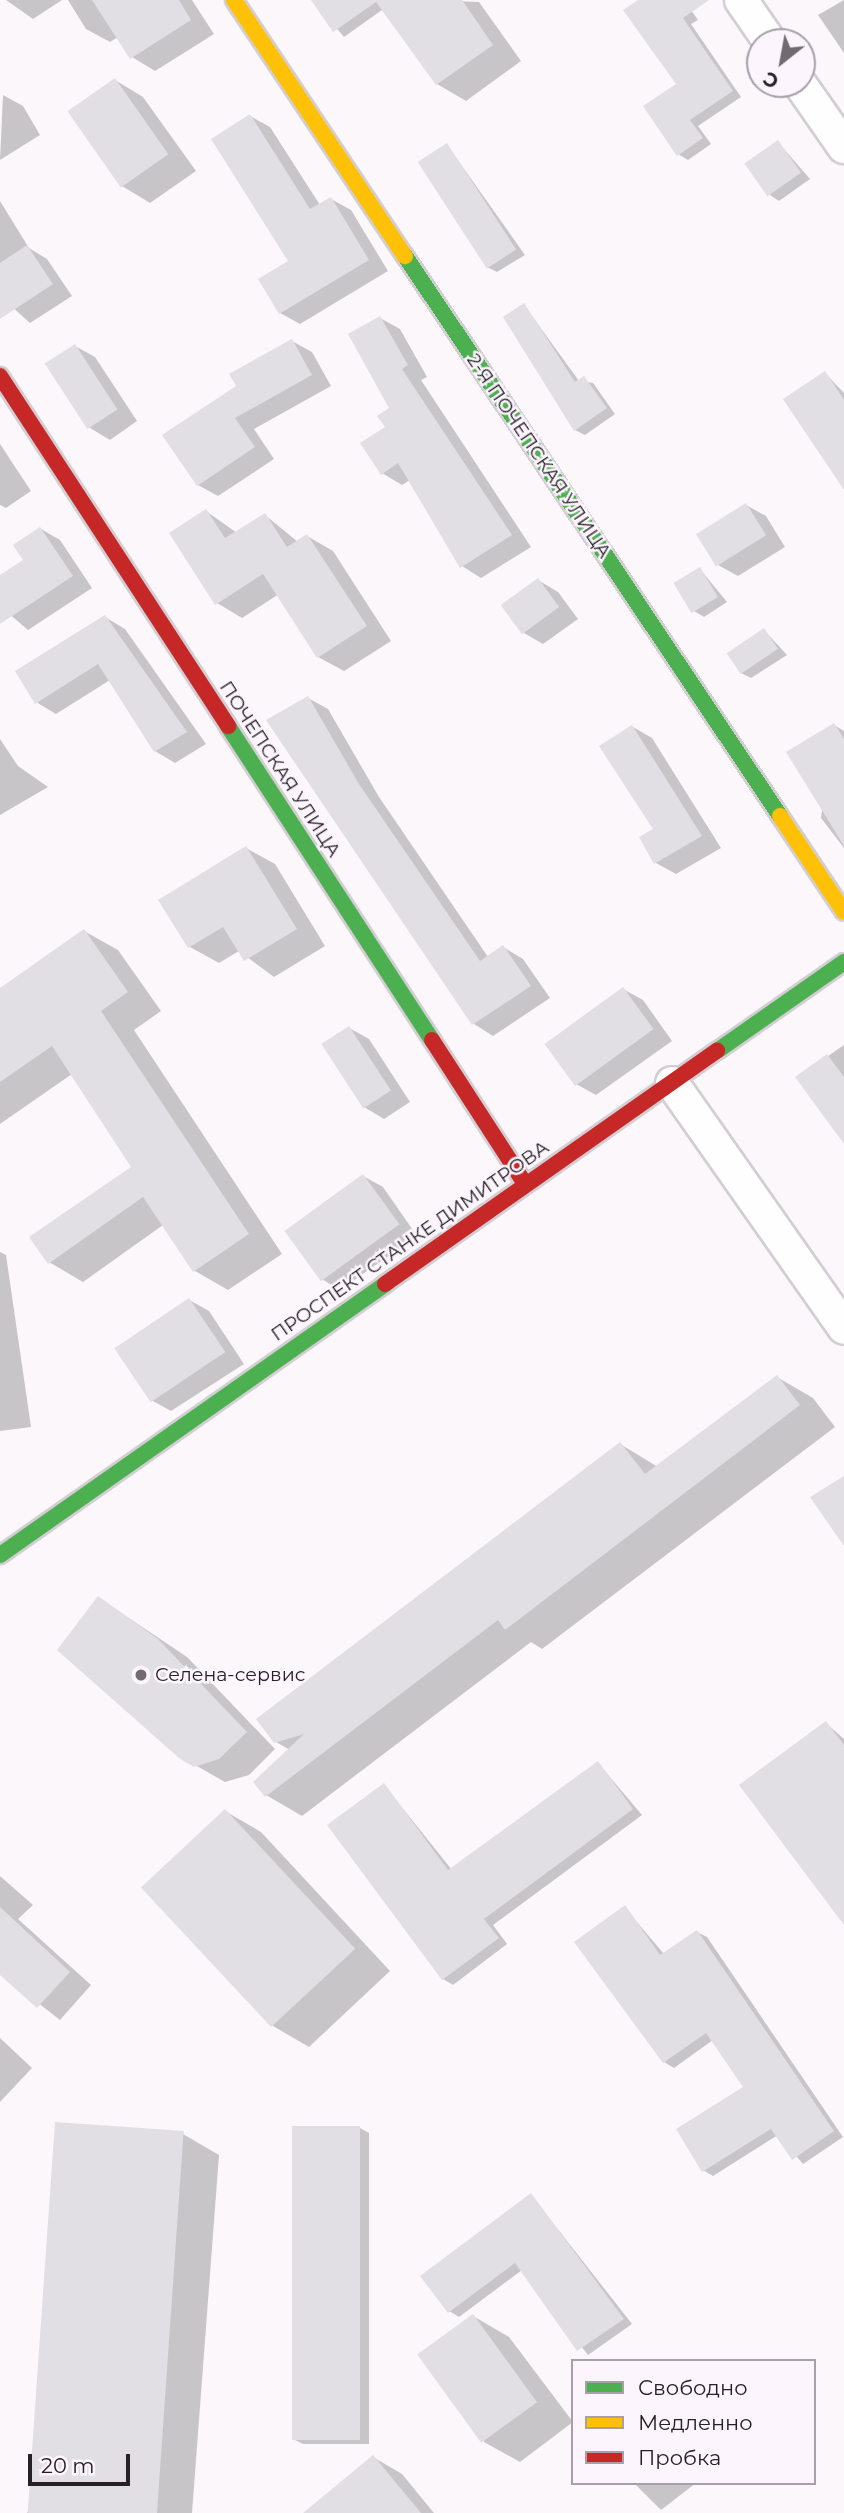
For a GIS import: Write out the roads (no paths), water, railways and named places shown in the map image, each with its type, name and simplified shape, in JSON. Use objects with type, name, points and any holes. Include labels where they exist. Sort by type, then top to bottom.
[{"type":"street","name":"2-Я ПОЧЕПСКАЯ УЛИЦА","points":[[234,0],[844,912]]},
{"type":"street","points":[[741,0],[760,28]]},
{"type":"street","points":[[810,98],[844,147]]},
{"type":"street","name":"ПОЧЕПСКАЯ УЛИЦА","points":[[0,376],[525,1184]]},
{"type":"street","name":"ПРОСПЕКТ СТАНКЕ ДИМИТРОВА","points":[[0,1555],[844,961]]},
{"type":"street","points":[[672,1083],[844,1328]]},
{"type":"place","name":"Селена-сервис","points":[[141,1675]]}]
